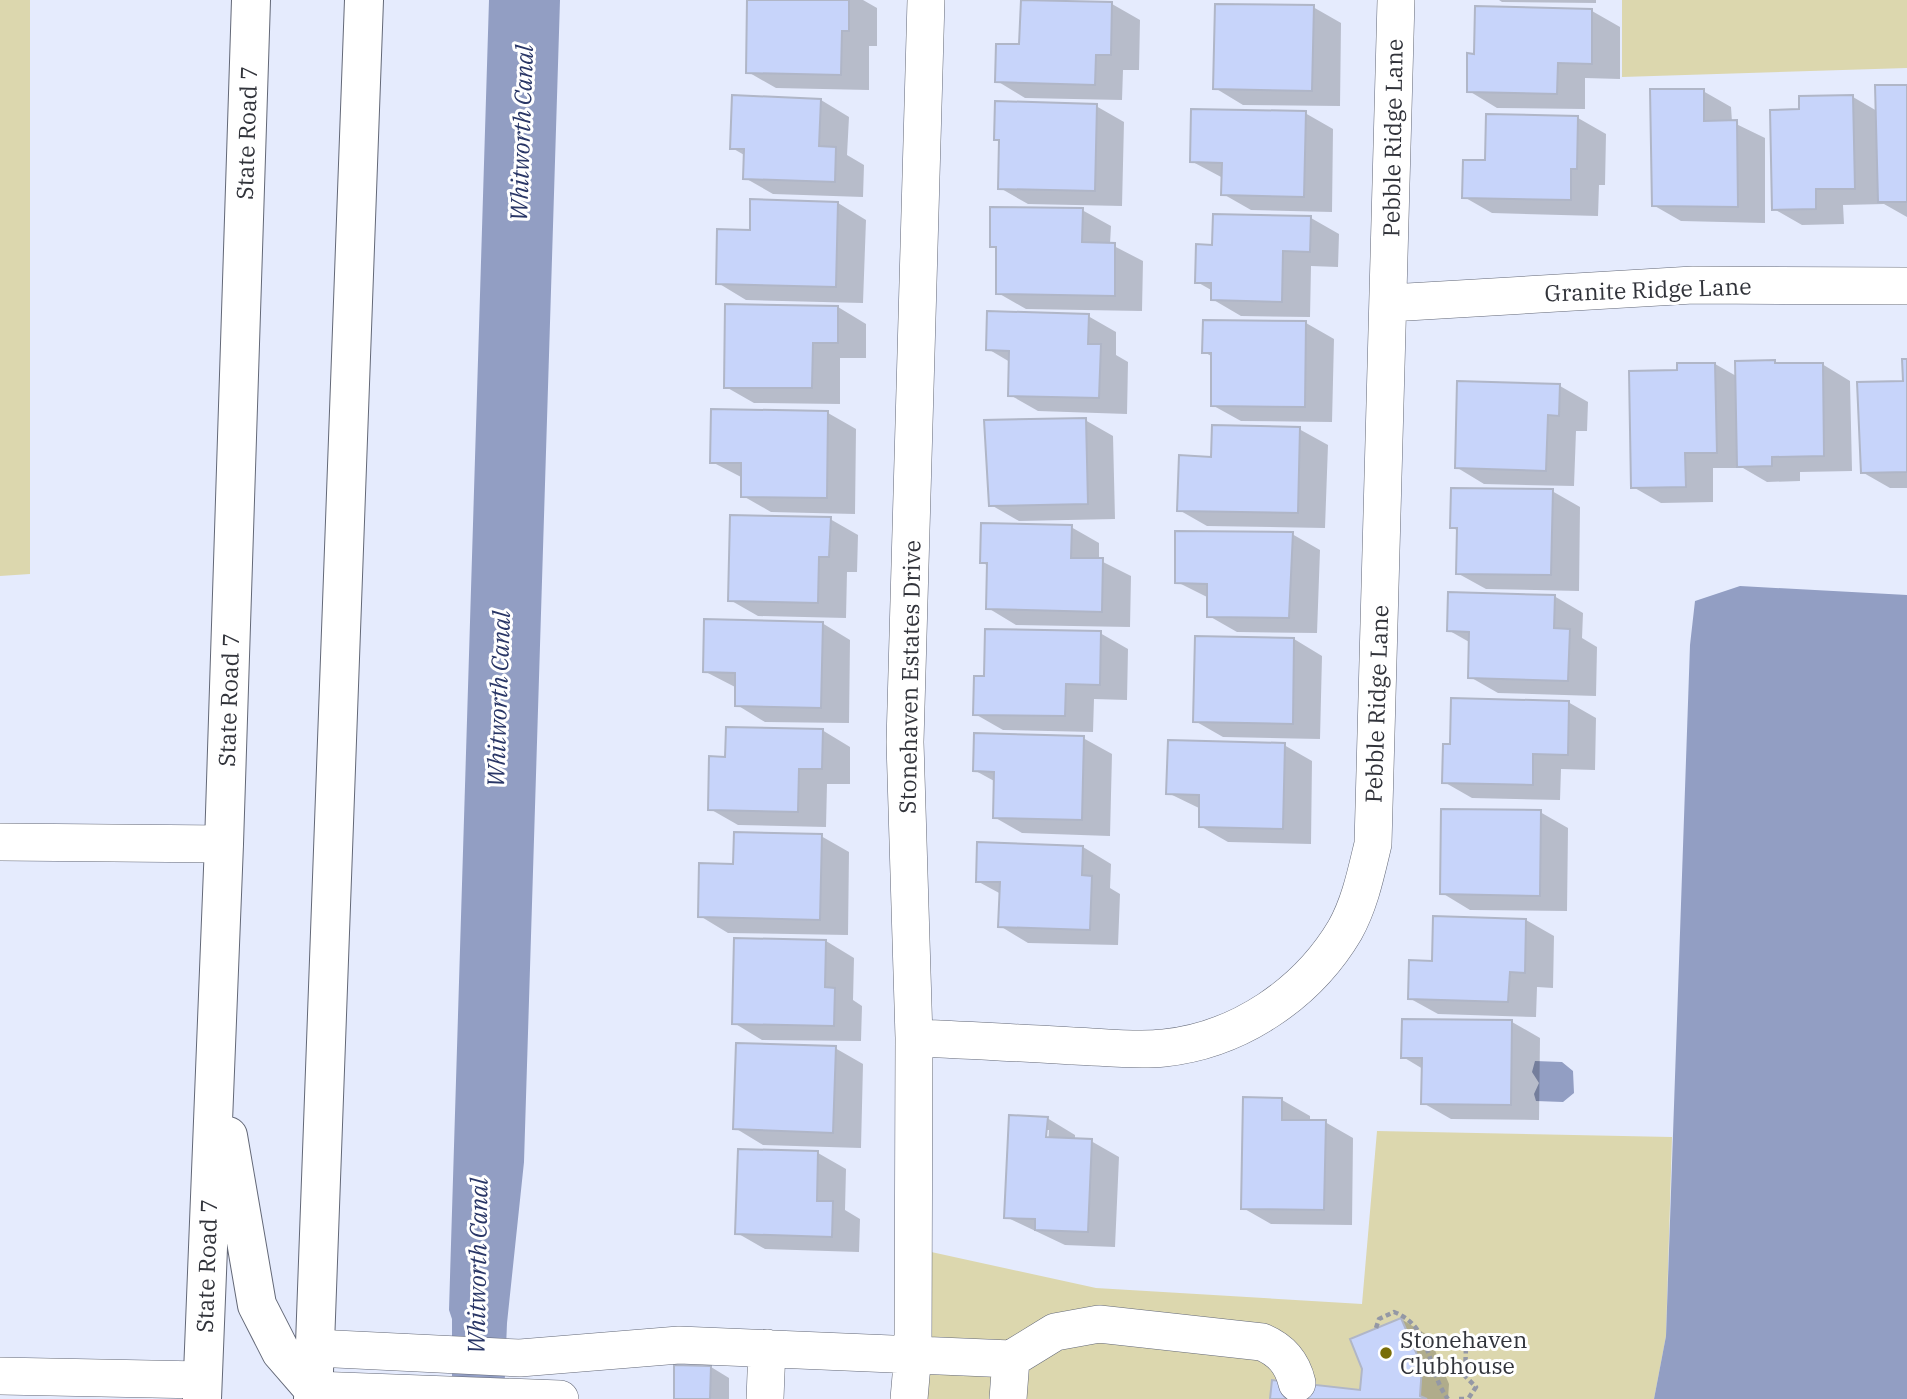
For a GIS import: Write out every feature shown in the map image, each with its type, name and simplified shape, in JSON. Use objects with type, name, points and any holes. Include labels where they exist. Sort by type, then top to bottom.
[{"type":"main road","name":"State Road 7","points":[[207,1393],[215,1062],[251,0]]},
{"type":"main road","points":[[313,1394],[363,0]]},
{"type":"main road","points":[[215,1062],[257,1305],[281,1352],[313,1394]]},
{"type":"street","name":"Stonehaven Estates Drive","points":[[909,1399],[913,1353],[914,1038],[905,742],[926,0]]},
{"type":"street","name":"Pebble Ridge Lane","points":[[914,1038],[1119,1048],[1164,1048],[1208,1039],[1250,1022],[1287,997],[1320,965],[1345,929],[1363,887],[1373,844],[1390,303],[1396,0]]},
{"type":"street","name":"Granite Ridge Lane","points":[[1390,303],[1693,285],[1907,286]]},
{"type":"street","points":[[0,842],[224,844]]},
{"type":"street","points":[[315,1348],[520,1358],[680,1345],[1011,1359],[1055,1332],[1099,1324],[1262,1342],[1277,1348],[1287,1359],[1297,1383]]},
{"type":"street","points":[[765,1399],[767,1348]]},
{"type":"street","points":[[1008,1399],[1011,1359]]},
{"type":"street","points":[[0,1376],[207,1393]]},
{"type":"street","points":[[313,1394],[441,1392],[560,1399]]},
{"type":"path","points":[[1376,1328],[1379,1319],[1394,1312],[1417,1326],[1439,1387],[1448,1399]]},
{"type":"path","points":[[1426,1345],[1466,1346],[1465,1376],[1476,1387],[1463,1399]]},
{"type":"shaded area","points":[[0,0],[30,0],[30,574],[0,576]]},
{"type":"shaded area","points":[[1622,0],[1907,0],[1907,68],[1622,77]]},
{"type":"shaded area","points":[[1377,1131],[1672,1137],[1666,1336],[1654,1399],[909,1399],[913,1248],[1096,1288],[1362,1304]]},
{"type":"water","name":"Whitworth Canal","points":[[489,0],[560,0],[524,1162],[507,1323],[504,1399],[452,1399],[452,1319],[449,1310]]},
{"type":"water","points":[[1740,586],[1907,595],[1907,1399],[1654,1399],[1666,1336],[1690,645],[1695,601]]},
{"type":"water","points":[[1535,1061],[1562,1062],[1573,1071],[1574,1093],[1563,1102],[1536,1101],[1534,1094],[1539,1083],[1532,1072]]},
{"type":"building","points":[[747,0],[849,0],[849,31],[842,31],[841,75],[746,73]]},
{"type":"building","points":[[1021,0],[1112,2],[1111,55],[1096,55],[1095,85],[995,82],[996,44],[1019,44]]},
{"type":"building","points":[[1215,4],[1314,5],[1312,91],[1213,89]]},
{"type":"building","points":[[1475,6],[1592,9],[1592,64],[1558,63],[1557,94],[1467,92],[1467,53],[1474,54]]},
{"type":"building","points":[[1875,85],[1907,85],[1907,202],[1878,202]]},
{"type":"building","points":[[1650,89],[1704,89],[1704,121],[1737,120],[1738,207],[1652,206]]},
{"type":"building","points":[[732,95],[821,99],[819,146],[836,147],[835,182],[743,179],[744,149],[730,149]]},
{"type":"building","points":[[1853,95],[1855,189],[1816,189],[1816,209],[1772,210],[1770,110],[1799,109],[1799,96]]},
{"type":"building","points":[[995,101],[1097,104],[1095,191],[998,189],[999,140],[994,140]]},
{"type":"building","points":[[1191,109],[1306,111],[1304,197],[1221,195],[1222,163],[1190,162]]},
{"type":"building","points":[[1486,114],[1578,116],[1577,169],[1571,169],[1571,200],[1462,198],[1463,160],[1485,160]]},
{"type":"building","points":[[750,199],[838,202],[836,287],[716,284],[717,229],[750,230]]},
{"type":"building","points":[[990,207],[1083,208],[1082,242],[1115,243],[1115,296],[996,294],[996,247],[990,247]]},
{"type":"building","points":[[1213,214],[1311,216],[1310,252],[1283,251],[1282,302],[1211,300],[1211,283],[1195,283],[1196,244],[1212,245]]},
{"type":"building","points":[[725,304],[838,306],[838,343],[813,343],[812,388],[724,388]]},
{"type":"building","points":[[987,311],[1089,314],[1088,344],[1101,344],[1099,398],[1008,396],[1009,351],[986,350]]},
{"type":"building","points":[[1203,320],[1306,321],[1305,407],[1211,406],[1211,353],[1202,353]]},
{"type":"building","points":[[1902,359],[1907,359],[1907,472],[1861,473],[1857,382],[1903,381]]},
{"type":"building","points":[[1775,360],[1775,363],[1823,363],[1824,456],[1772,457],[1772,466],[1737,467],[1735,361]]},
{"type":"building","points":[[1677,363],[1715,363],[1717,453],[1685,453],[1686,487],[1631,488],[1629,371],[1677,370]]},
{"type":"building","points":[[1457,381],[1560,384],[1559,416],[1548,415],[1546,471],[1455,468]]},
{"type":"building","points":[[711,409],[828,411],[827,498],[741,497],[741,463],[710,463]]},
{"type":"building","points":[[1086,418],[1088,504],[989,506],[984,420]]},
{"type":"building","points":[[1212,425],[1300,427],[1298,513],[1177,511],[1179,455],[1211,457]]},
{"type":"building","points":[[1451,488],[1553,489],[1551,575],[1456,574],[1457,528],[1450,528]]},
{"type":"building","points":[[730,515],[831,517],[829,557],[819,557],[818,603],[728,601]]},
{"type":"building","points":[[981,523],[1072,525],[1071,558],[1103,558],[1102,612],[986,609],[987,563],[980,563]]},
{"type":"building","points":[[1175,531],[1293,532],[1289,618],[1207,617],[1207,584],[1175,583]]},
{"type":"building","points":[[1448,592],[1555,595],[1554,628],[1570,629],[1568,681],[1468,678],[1469,632],[1447,631]]},
{"type":"building","points":[[704,619],[823,622],[821,708],[735,706],[735,673],[703,672]]},
{"type":"building","points":[[985,629],[1101,631],[1100,685],[1066,684],[1065,716],[973,715],[974,676],[984,676]]},
{"type":"building","points":[[1195,636],[1294,638],[1293,724],[1193,722]]},
{"type":"building","points":[[1451,698],[1569,701],[1568,755],[1533,754],[1533,785],[1442,783],[1443,744],[1450,744]]},
{"type":"building","points":[[726,727],[823,729],[822,769],[799,769],[798,812],[708,810],[709,756],[725,757]]},
{"type":"building","points":[[974,733],[1084,736],[1082,820],[993,818],[994,772],[973,771]]},
{"type":"building","points":[[1168,740],[1285,743],[1283,829],[1199,827],[1199,795],[1166,794]]},
{"type":"building","points":[[1441,809],[1541,810],[1540,896],[1440,894]]},
{"type":"building","points":[[734,832],[822,834],[820,920],[698,917],[699,863],[733,864]]},
{"type":"building","points":[[977,842],[1083,846],[1082,875],[1092,876],[1090,930],[998,927],[1000,882],[976,882]]},
{"type":"building","points":[[1433,916],[1526,919],[1525,973],[1510,972],[1508,1002],[1408,999],[1409,960],[1432,961]]},
{"type":"building","points":[[734,938],[826,940],[825,987],[835,988],[834,1026],[732,1024]]},
{"type":"building","points":[[1402,1019],[1512,1020],[1511,1105],[1421,1104],[1422,1058],[1401,1058]]},
{"type":"building","points":[[736,1043],[836,1046],[833,1133],[733,1129]]},
{"type":"building","points":[[1243,1097],[1282,1098],[1282,1120],[1326,1120],[1324,1210],[1241,1209]]},
{"type":"building","points":[[1009,1115],[1048,1117],[1046,1137],[1092,1139],[1088,1232],[1035,1230],[1035,1219],[1004,1218]]},
{"type":"building","points":[[738,1149],[818,1151],[817,1201],[833,1201],[832,1237],[735,1234]]},
{"type":"building","name":"Stonehaven Clubhouse","points":[[1401,1318],[1422,1366],[1420,1396],[1427,1399],[1270,1399],[1272,1380],[1360,1390],[1362,1369],[1350,1339]]},
{"type":"building","points":[[674,1365],[711,1366],[710,1399],[674,1399]]},
{"type":"place","name":"Stonehaven Clubhouse","points":[[1386,1353]]}]
